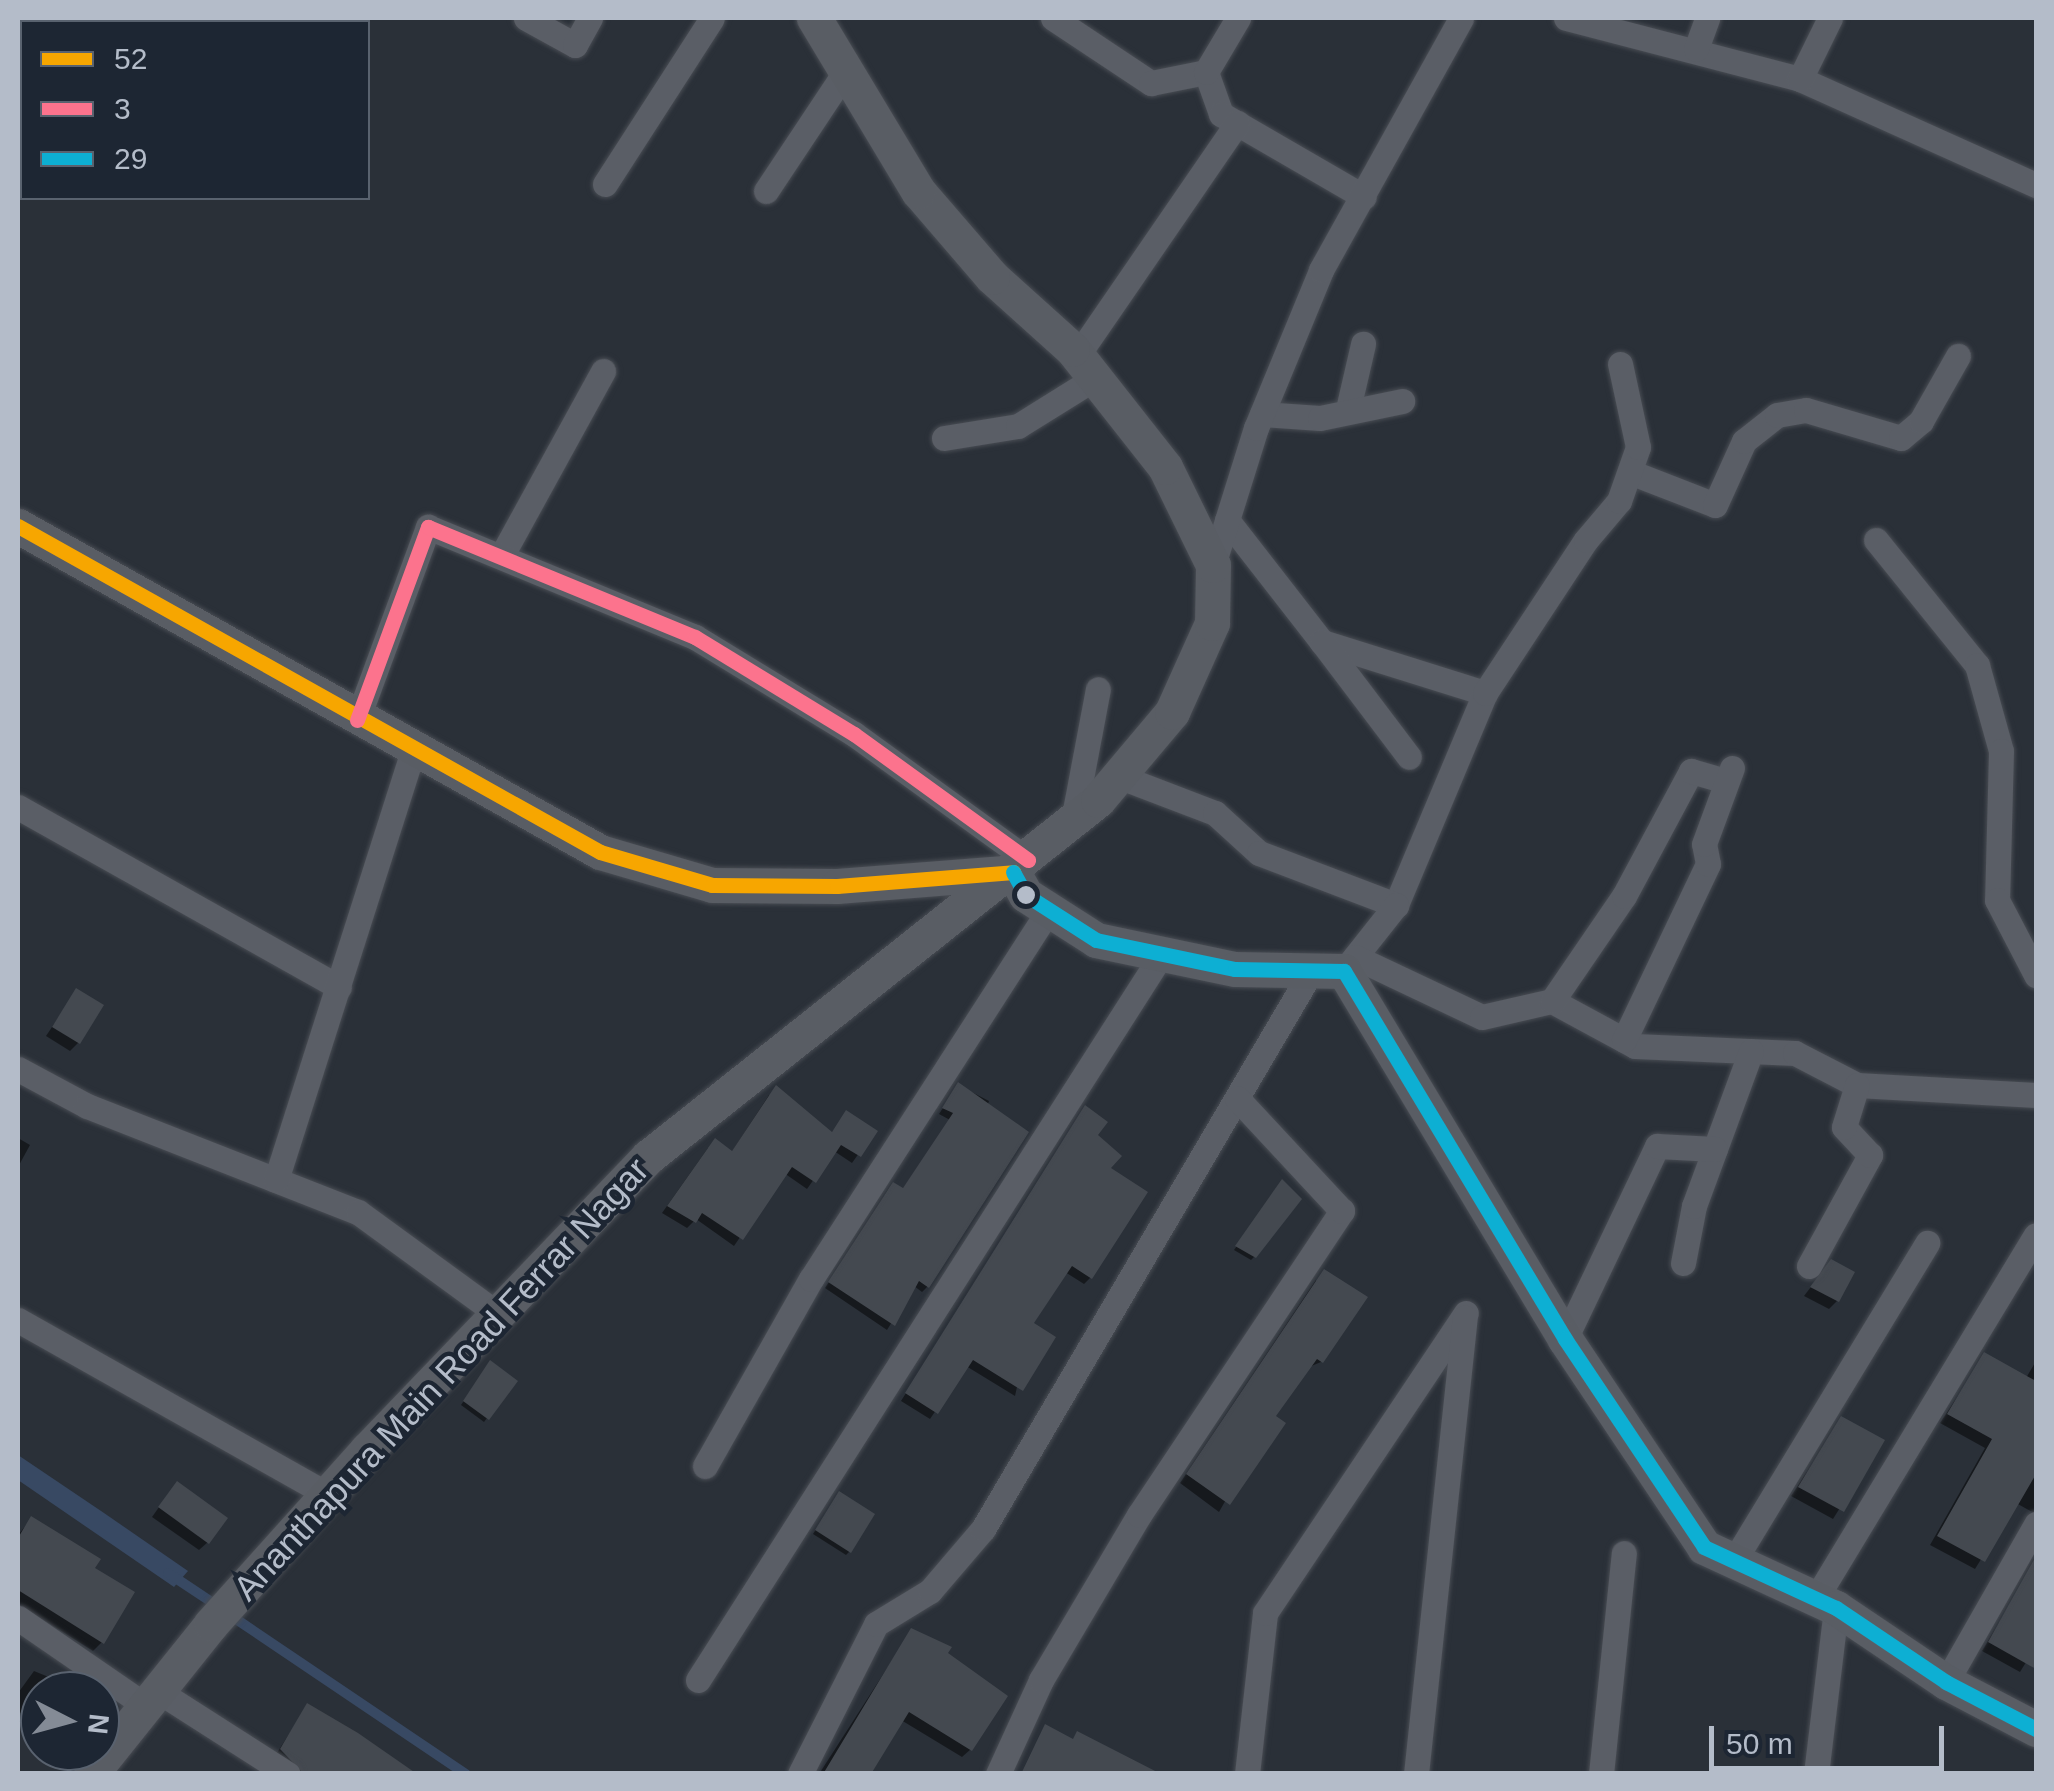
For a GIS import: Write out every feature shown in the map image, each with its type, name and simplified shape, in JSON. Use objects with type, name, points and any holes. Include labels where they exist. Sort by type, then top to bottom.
[{"type":"main road","points":[[814,18],[918,191],[992,277],[1086,367],[1165,468],[1213,565]]},
{"type":"main road","points":[[18,526],[412,752],[600,852],[712,885],[837,886],[1020,866],[1026,895],[1096,940],[1234,969],[1337,966],[1564,1338],[1704,1547],[1732,1564],[1826,1603],[1946,1682],[2036,1730]]},
{"type":"main road","name":"Ananthapura Main Road Ferrar Nagar","points":[[92,1774],[152,1698],[328,1495],[496,1312],[648,1156],[1020,866],[1118,776],[1172,712],[1212,623],[1213,565]]},
{"type":"street","points":[[526,18],[575,46],[590,18]]},
{"type":"street","points":[[605,184],[712,18]]},
{"type":"street","points":[[1053,18],[1152,83],[1206,72],[1238,18]]},
{"type":"street","points":[[1213,565],[1262,414],[1321,270],[1461,18]]},
{"type":"street","points":[[1566,18],[1800,79],[2036,185]]},
{"type":"street","points":[[1696,49],[1708,18]]},
{"type":"street","points":[[1800,79],[1830,18]]},
{"type":"street","points":[[766,190],[846,72]]},
{"type":"street","points":[[1206,72],[1221,114],[1364,197]]},
{"type":"street","points":[[944,438],[1018,426],[1086,367],[1237,123]]},
{"type":"street","points":[[1348,409],[1363,344]]},
{"type":"street","points":[[1630,472],[1715,505],[1744,441],[1777,415],[1806,410],[1902,438],[1920,421],[1958,356]]},
{"type":"street","points":[[800,1774],[876,1624],[930,1591],[983,1529],[1237,1098],[1337,966],[1396,905],[1485,693],[1586,540],[1619,501],[1638,448],[1620,364]]},
{"type":"street","points":[[502,555],[603,372]]},
{"type":"street","points":[[1262,414],[1320,418],[1348,409],[1402,401]]},
{"type":"street","points":[[1227,520],[1409,757]]},
{"type":"street","points":[[357,720],[428,527],[695,638],[854,734],[1020,866]]},
{"type":"street","points":[[1876,540],[1982,677],[2001,751],[1997,900],[2036,975]]},
{"type":"street","points":[[1322,642],[1485,693]]},
{"type":"street","points":[[1073,821],[1098,689]]},
{"type":"street","points":[[276,1180],[412,752]]},
{"type":"street","points":[[1552,1001],[1624,896],[1691,772],[1730,774],[1704,844],[1708,864],[1624,1040]]},
{"type":"street","points":[[1118,776],[1215,813],[1259,852],[1396,905]]},
{"type":"street","points":[[18,808],[339,987]]},
{"type":"street","points":[[705,1466],[811,1279],[1050,910]]},
{"type":"street","points":[[698,1680],[1162,954]]},
{"type":"street","points":[[1337,966],[1482,1016],[1552,1001],[1635,1046],[1795,1053],[1857,1085],[2036,1095]]},
{"type":"street","points":[[1683,1263],[1715,1149],[1751,1050]]},
{"type":"street","points":[[18,1069],[86,1106],[358,1212],[496,1312]]},
{"type":"street","points":[[1809,1266],[1870,1155],[1844,1128],[1857,1085]]},
{"type":"street","points":[[998,1774],[1041,1680],[1139,1515],[1342,1211],[1237,1098]]},
{"type":"street","points":[[1564,1338],[1656,1146],[1715,1149]]},
{"type":"street","points":[[1816,1774],[1826,1603],[2036,1235]]},
{"type":"street","points":[[1732,1564],[1927,1243]]},
{"type":"street","points":[[1247,1774],[1265,1613],[1466,1313],[1416,1774]]},
{"type":"street","points":[[18,1320],[328,1495]]},
{"type":"street","points":[[1946,1682],[2036,1524]]},
{"type":"street","points":[[1600,1774],[1624,1553]]},
{"type":"street","points":[[18,1618],[288,1774]]},
{"type":"water","points":[[18,1455],[188,1571],[174,1587],[18,1480]]},
{"type":"building","points":[[76,988],[104,1005],[80,1044],[52,1027]]},
{"type":"building","points":[[958,1082],[1029,1132],[929,1288],[919,1281],[895,1326],[828,1282],[893,1182],[903,1188],[953,1113],[942,1108]]},
{"type":"building","points":[[776,1085],[832,1132],[846,1110],[878,1131],[861,1157],[841,1145],[816,1183],[792,1167],[743,1240],[702,1213],[696,1223],[667,1206],[715,1138],[732,1151]]},
{"type":"building","points":[[1085,1105],[1108,1122],[1098,1135],[1122,1156],[1111,1168],[1148,1192],[1092,1279],[1072,1266],[1034,1323],[1056,1337],[1023,1391],[973,1360],[938,1414],[905,1393]]},
{"type":"building","points":[[1282,1179],[1302,1199],[1256,1258],[1235,1246]]},
{"type":"building","points":[[1831,1259],[1855,1272],[1839,1302],[1810,1287]]},
{"type":"building","points":[[1324,1269],[1368,1297],[1323,1363],[1317,1359],[1276,1416],[1286,1423],[1230,1505],[1186,1474]]},
{"type":"building","points":[[1984,1352],[2036,1381],[2036,1474],[1985,1562],[1937,1536],[1992,1439],[1947,1414]]},
{"type":"building","points":[[490,1360],[518,1381],[489,1420],[463,1401]]},
{"type":"building","points":[[1841,1416],[1885,1440],[1844,1512],[1798,1487]]},
{"type":"building","points":[[177,1481],[228,1518],[209,1544],[158,1507]]},
{"type":"building","points":[[839,1491],[875,1514],[851,1553],[815,1530]]},
{"type":"building","points":[[31,1516],[101,1559],[95,1568],[135,1592],[104,1644],[18,1590],[18,1538]]},
{"type":"building","points":[[2036,1556],[2036,1669],[1988,1642]]},
{"type":"building","points":[[911,1628],[952,1647],[948,1653],[1008,1696],[972,1751],[909,1712],[871,1774],[823,1774]]},
{"type":"building","points":[[307,1703],[417,1774],[304,1774],[280,1749]]},
{"type":"building","points":[[1045,1724],[1073,1739],[1077,1731],[1161,1774],[1021,1774]]},
{"type":"waterway","points":[[168,1573],[216,1605]]},
{"type":"waterway","points":[[230,1615],[466,1774]]},
{"type":"transit line","name":"52","points":[[18,526],[600,852],[712,885],[837,886],[1013,872]]},
{"type":"transit line","name":"3","points":[[357,720],[428,527],[695,637],[854,734],[1028,860]]},
{"type":"transit line","name":"29","points":[[1013,872],[1026,895],[1096,940],[1235,969],[1344,971],[1565,1339],[1704,1547],[1836,1608],[1946,1682],[2036,1729]]}]
